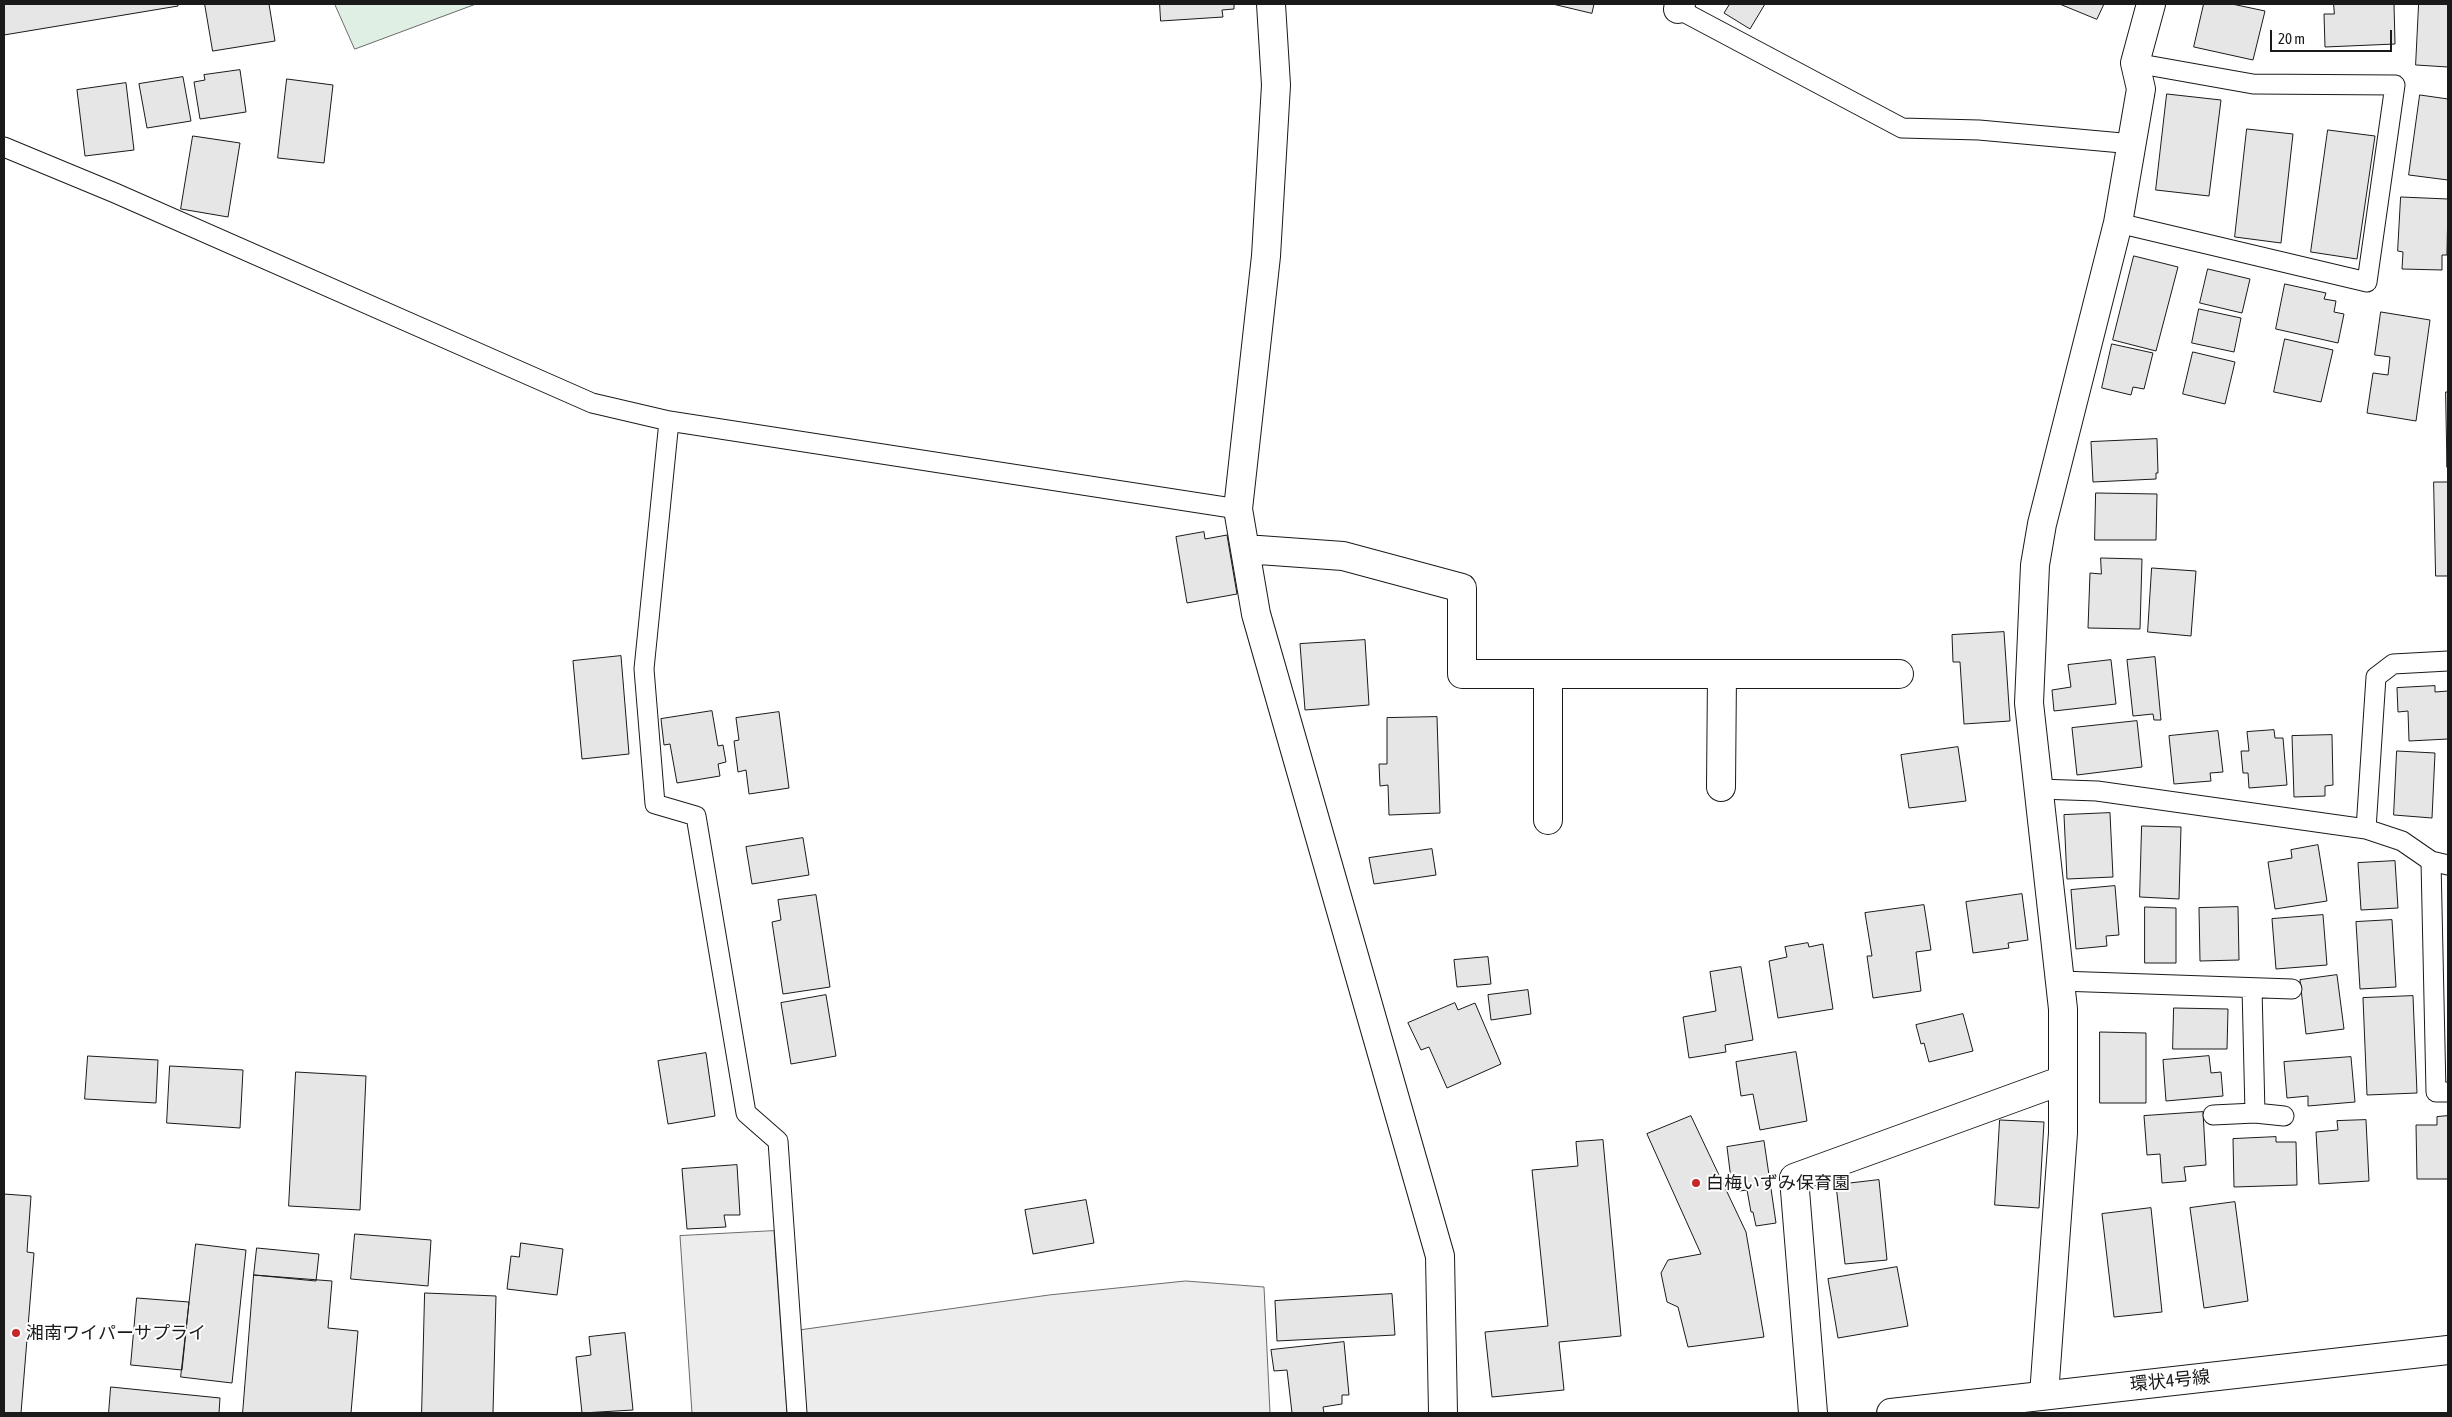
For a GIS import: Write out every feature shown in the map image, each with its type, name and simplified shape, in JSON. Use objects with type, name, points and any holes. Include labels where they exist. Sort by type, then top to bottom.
[{"type":"street","points":[[1270,4],[1276,85],[1266,256],[1238,509],[1256,614],[1440,1256],[1443,1413]]},
{"type":"street","points":[[2044,1395],[2063,1133],[2063,1009],[2029,703],[2035,564],[2042,524],[2118,223],[2141,89],[2135,63],[2151,4]]},
{"type":"street","points":[[1245,549],[1342,556],[1462,588],[1462,674],[1899,674]]},
{"type":"street","points":[[1548,674],[1548,820]]},
{"type":"street","points":[[1720,787],[1722,674]]},
{"type":"street","points":[[1813,1413],[1794,1178],[2063,1080]]},
{"type":"street","name":"環状4号線","points":[[1891,1413],[2448,1350]]},
{"type":"lane","points":[[1679,6],[1902,128],[1979,130],[2133,144]]},
{"type":"lane","points":[[2118,223],[2367,282],[2395,85],[2253,84],[2135,63]]},
{"type":"lane","points":[[4,147],[115,192],[592,403],[669,421],[1238,509]]},
{"type":"lane","points":[[669,421],[644,669],[655,804],[696,816],[746,1113],[778,1140],[797,1413]]},
{"type":"lane","points":[[2366,829],[2376,677],[2393,664],[2448,661]]},
{"type":"lane","points":[[2039,789],[2097,791],[2366,829],[2402,841],[2440,863],[2436,1092],[2448,1092]]},
{"type":"lane","points":[[2060,981],[2292,989]]},
{"type":"lane","points":[[2252,988],[2255,1112]]},
{"type":"lane","points":[[2214,1115],[2255,1112],[2284,1116]]},
{"type":"green space","points":[[335,4],[476,4],[355,49]]},
{"type":"shaded area","points":[[774,1231],[787,1413],[692,1413],[680,1236]]},
{"type":"shaded area","points":[[1186,1281],[1264,1287],[1270,1413],[805,1413],[799,1330],[1049,1295]]},
{"type":"building","points":[[4,4],[178,4],[178,6],[4,35]]},
{"type":"building","points":[[205,4],[269,4],[275,41],[213,51]]},
{"type":"building","points":[[1160,4],[1234,4],[1234,9],[1222,10],[1223,17],[1161,21]]},
{"type":"building","points":[[1553,4],[1594,4],[1592,13]]},
{"type":"building","points":[[1727,4],[1765,4],[1750,29],[1724,13],[1729,5]]},
{"type":"building","points":[[2060,4],[2104,4],[2097,19]]},
{"type":"building","points":[[2204,4],[2232,4],[2265,11],[2253,60],[2194,47]]},
{"type":"building","points":[[2334,4],[2394,4],[2395,44],[2325,47],[2324,14],[2334,14]]},
{"type":"building","points":[[2419,4],[2448,4],[2448,67],[2416,65]]},
{"type":"building","points":[[240,70],[246,112],[200,119],[194,82],[205,80],[204,75]]},
{"type":"building","points":[[183,77],[191,121],[147,128],[139,84]]},
{"type":"building","points":[[287,79],[333,85],[324,163],[278,158]]},
{"type":"building","points":[[126,83],[134,150],[85,156],[77,90]]},
{"type":"building","points":[[2167,94],[2221,100],[2209,196],[2156,190]]},
{"type":"building","points":[[2420,95],[2448,99],[2448,180],[2409,175]]},
{"type":"building","points":[[2247,129],[2293,134],[2281,243],[2235,237]]},
{"type":"building","points":[[2328,130],[2375,136],[2357,259],[2311,252]]},
{"type":"building","points":[[193,136],[240,143],[228,217],[181,209]]},
{"type":"building","points":[[2401,197],[2448,199],[2447,255],[2442,255],[2442,270],[2402,269],[2403,252],[2398,251]]},
{"type":"building","points":[[2134,256],[2178,267],[2156,351],[2113,340]]},
{"type":"building","points":[[2208,269],[2250,279],[2242,313],[2200,303]]},
{"type":"building","points":[[2285,284],[2326,293],[2324,299],[2336,301],[2334,312],[2344,314],[2338,343],[2276,329]]},
{"type":"building","points":[[2199,309],[2241,318],[2234,352],[2192,343]]},
{"type":"building","points":[[2381,312],[2430,320],[2416,421],[2367,413],[2373,373],[2388,375],[2390,357],[2375,355]]},
{"type":"building","points":[[2285,339],[2333,350],[2321,402],[2274,392]]},
{"type":"building","points":[[2112,344],[2153,353],[2144,389],[2133,387],[2131,395],[2102,388]]},
{"type":"building","points":[[2193,352],[2235,362],[2225,404],[2183,394]]},
{"type":"building","points":[[2446,392],[2448,392],[2447,467]]},
{"type":"building","points":[[2157,439],[2158,473],[2156,473],[2156,479],[2093,482],[2091,442]]},
{"type":"building","points":[[2434,482],[2448,482],[2448,576],[2436,576]]},
{"type":"building","points":[[2096,493],[2157,494],[2156,540],[2095,540]]},
{"type":"building","points":[[1204,532],[1205,539],[1227,535],[1237,594],[1187,603],[1176,537]]},
{"type":"building","points":[[2101,558],[2142,559],[2140,629],[2088,628],[2090,573],[2101,574]]},
{"type":"building","points":[[2152,568],[2196,571],[2191,636],[2148,632]]},
{"type":"building","points":[[2004,632],[2010,721],[1964,724],[1960,662],[1953,662],[1952,635]]},
{"type":"building","points":[[1365,640],[1369,705],[1305,710],[1300,644]]},
{"type":"building","points":[[621,656],[629,754],[582,759],[573,661]]},
{"type":"building","points":[[2155,657],[2161,720],[2154,720],[2153,714],[2133,716],[2127,660]]},
{"type":"building","points":[[2111,660],[2116,704],[2054,711],[2052,690],[2071,687],[2068,665]]},
{"type":"building","points":[[2435,686],[2435,692],[2448,691],[2448,739],[2409,741],[2408,711],[2398,712],[2397,688]]},
{"type":"building","points":[[712,711],[718,746],[723,745],[726,762],[718,764],[720,776],[677,783],[670,744],[664,745],[661,719]]},
{"type":"building","points":[[779,712],[789,788],[749,794],[746,770],[738,772],[734,741],[739,740],[736,718]]},
{"type":"building","points":[[1437,717],[1440,813],[1389,815],[1388,785],[1380,786],[1379,764],[1387,764],[1387,718]]},
{"type":"building","points":[[2137,721],[2142,767],[2077,775],[2072,728]]},
{"type":"building","points":[[2274,730],[2275,738],[2283,738],[2287,785],[2249,788],[2248,773],[2243,773],[2241,751],[2249,751],[2247,732]]},
{"type":"building","points":[[2218,731],[2223,772],[2210,773],[2211,781],[2174,784],[2169,736]]},
{"type":"building","points":[[2332,735],[2333,785],[2325,786],[2325,796],[2294,797],[2292,736]]},
{"type":"building","points":[[1958,747],[1966,801],[1909,808],[1901,755]]},
{"type":"building","points":[[2397,751],[2435,753],[2432,818],[2394,815]]},
{"type":"building","points":[[2110,813],[2113,877],[2067,879],[2064,815]]},
{"type":"building","points":[[2142,826],[2181,827],[2179,899],[2140,897]]},
{"type":"building","points":[[803,838],[809,875],[752,884],[746,847]]},
{"type":"building","points":[[2318,845],[2327,901],[2275,909],[2268,862],[2292,858],[2291,850]]},
{"type":"building","points":[[1432,849],[1436,875],[1374,884],[1369,858]]},
{"type":"building","points":[[2395,861],[2398,908],[2361,910],[2358,863]]},
{"type":"building","points":[[2115,886],[2119,935],[2106,936],[2107,946],[2076,949],[2071,890]]},
{"type":"building","points":[[2022,894],[2028,940],[2008,943],[2009,948],[1973,953],[1966,902]]},
{"type":"building","points":[[816,895],[830,987],[783,994],[772,922],[781,920],[778,900]]},
{"type":"building","points":[[1924,905],[1931,950],[1916,952],[1921,991],[1873,998],[1867,956],[1872,956],[1865,913]]},
{"type":"building","points":[[2145,907],[2176,908],[2176,963],[2145,963]]},
{"type":"building","points":[[2238,907],[2239,960],[2200,961],[2199,908]]},
{"type":"building","points":[[2323,915],[2327,965],[2276,969],[2272,919]]},
{"type":"building","points":[[2392,920],[2396,987],[2360,989],[2356,922]]},
{"type":"building","points":[[1808,943],[1809,947],[1823,944],[1833,1009],[1778,1018],[1769,961],[1787,957],[1785,947]]},
{"type":"building","points":[[1488,957],[1491,984],[1457,987],[1454,960]]},
{"type":"building","points":[[1741,967],[1753,1040],[1725,1045],[1726,1052],[1689,1058],[1683,1017],[1716,1011],[1710,972]]},
{"type":"building","points":[[2337,975],[2344,1029],[2306,1034],[2300,980]]},
{"type":"building","points":[[1528,990],[1531,1014],[1491,1020],[1488,995]]},
{"type":"building","points":[[826,995],[836,1056],[791,1064],[781,1003]]},
{"type":"building","points":[[2413,996],[2417,1093],[2367,1095],[2363,998]]},
{"type":"building","points":[[1455,1003],[1458,1010],[1475,1003],[1501,1064],[1447,1088],[1429,1047],[1421,1050],[1408,1023]]},
{"type":"building","points":[[2174,1008],[2228,1009],[2227,1049],[2173,1049]]},
{"type":"building","points":[[1963,1014],[1973,1051],[1929,1062],[1924,1043],[1921,1044],[1916,1025]]},
{"type":"building","points":[[2100,1032],[2146,1033],[2146,1103],[2100,1103]]},
{"type":"building","points":[[1796,1052],[1807,1121],[1760,1130],[1753,1094],[1741,1096],[1736,1062]]},
{"type":"building","points":[[706,1053],[715,1116],[668,1124],[658,1061]]},
{"type":"building","points":[[88,1056],[158,1060],[156,1103],[85,1099]]},
{"type":"building","points":[[2209,1056],[2211,1073],[2221,1072],[2223,1096],[2166,1101],[2163,1060]]},
{"type":"building","points":[[2351,1057],[2355,1102],[2308,1106],[2308,1096],[2287,1098],[2284,1062]]},
{"type":"building","points":[[170,1066],[243,1070],[240,1128],[167,1123]]},
{"type":"building","points":[[296,1072],[366,1076],[360,1210],[289,1206]]},
{"type":"building","points":[[2203,1112],[2206,1165],[2184,1167],[2186,1181],[2162,1183],[2160,1154],[2147,1155],[2144,1116]]},
{"type":"building","name":"白梅いずみ保育園","points":[[1691,1116],[1746,1232],[1764,1337],[1688,1347],[1678,1307],[1667,1302],[1661,1273],[1668,1260],[1701,1254],[1647,1134]]},
{"type":"building","points":[[2448,1116],[2448,1179],[2417,1179],[2416,1125],[2437,1125],[2437,1117]]},
{"type":"building","points":[[2000,1120],[2044,1122],[2039,1208],[1995,1205]]},
{"type":"building","points":[[2366,1120],[2369,1181],[2319,1184],[2316,1132],[2338,1130],[2337,1121]]},
{"type":"building","points":[[2276,1137],[2276,1142],[2296,1142],[2297,1185],[2234,1187],[2233,1139]]},
{"type":"building","points":[[1603,1140],[1621,1336],[1559,1342],[1564,1390],[1492,1397],[1485,1332],[1548,1326],[1532,1170],[1578,1166],[1576,1142]]},
{"type":"building","points":[[1764,1141],[1776,1223],[1756,1226],[1747,1190],[1739,1191],[1737,1178],[1731,1179],[1727,1147]]},
{"type":"building","points":[[737,1165],[740,1215],[724,1215],[726,1227],[687,1229],[682,1169]]},
{"type":"building","points":[[1879,1180],[1887,1260],[1845,1264],[1836,1185]]},
{"type":"building","name":"湘南ワイパーサプライ","points":[[4,1194],[31,1196],[27,1252],[34,1253],[21,1413],[4,1413]]},
{"type":"building","points":[[1086,1200],[1094,1243],[1033,1254],[1025,1210]]},
{"type":"building","points":[[2235,1202],[2248,1301],[2204,1308],[2190,1208]]},
{"type":"building","points":[[2151,1208],[2162,1312],[2114,1317],[2102,1214]]},
{"type":"building","points":[[355,1234],[431,1240],[428,1286],[351,1279]]},
{"type":"building","points":[[521,1243],[563,1249],[557,1295],[507,1289],[511,1256],[519,1257]]},
{"type":"building","points":[[196,1244],[246,1250],[232,1383],[181,1377]]},
{"type":"building","points":[[257,1248],[319,1254],[316,1281],[254,1275]]},
{"type":"building","points":[[1897,1267],[1908,1326],[1838,1338],[1828,1279]]},
{"type":"building","points":[[254,1275],[332,1281],[328,1328],[358,1331],[351,1413],[243,1413]]},
{"type":"building","points":[[425,1293],[496,1296],[493,1413],[422,1413]]},
{"type":"building","points":[[1392,1294],[1395,1335],[1277,1341],[1275,1301]]},
{"type":"building","points":[[137,1298],[189,1302],[182,1370],[131,1365]]},
{"type":"building","points":[[625,1333],[633,1410],[582,1413],[576,1357],[591,1355],[589,1337]]},
{"type":"building","points":[[1344,1342],[1349,1395],[1342,1395],[1342,1404],[1323,1407],[1324,1413],[1292,1413],[1287,1370],[1274,1371],[1271,1350]]},
{"type":"building","points":[[111,1387],[220,1398],[219,1413],[109,1413]]},
{"type":"place","name":"白梅いずみ保育園","points":[[1696,1183]]},
{"type":"place","name":"湘南ワイパーサプライ","points":[[16,1333]]}]
